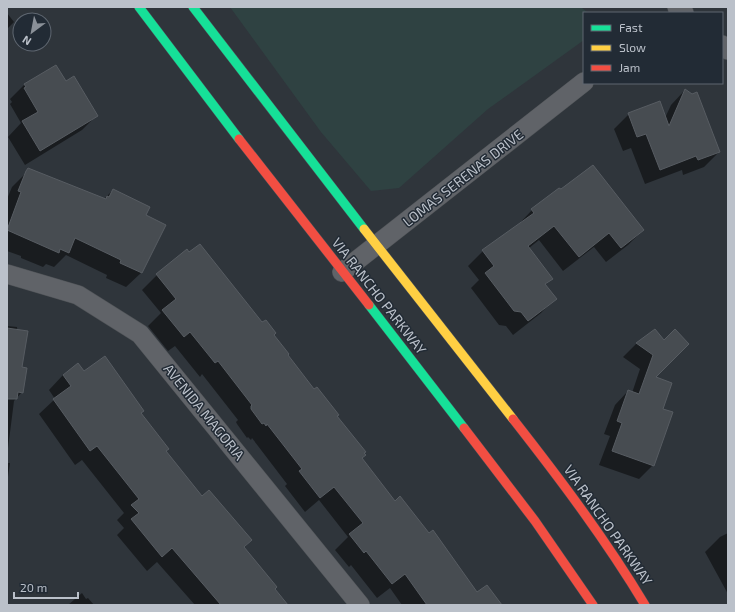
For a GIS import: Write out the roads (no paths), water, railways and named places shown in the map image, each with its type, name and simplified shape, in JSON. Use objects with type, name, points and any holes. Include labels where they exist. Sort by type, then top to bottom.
[{"type":"main road","name":"VIA RANCHO PARKWAY","points":[[139,7],[342,272],[528,511],[593,605]]},
{"type":"main road","name":"VIA RANCHO PARKWAY","points":[[193,7],[557,475],[623,568],[645,605]]},
{"type":"street","name":"LOMAS SERENAS DRIVE","points":[[342,272],[583,83]]},
{"type":"street","name":"AVENIDA MAGORIA","points":[[7,274],[78,295],[140,334],[360,605]]}]
